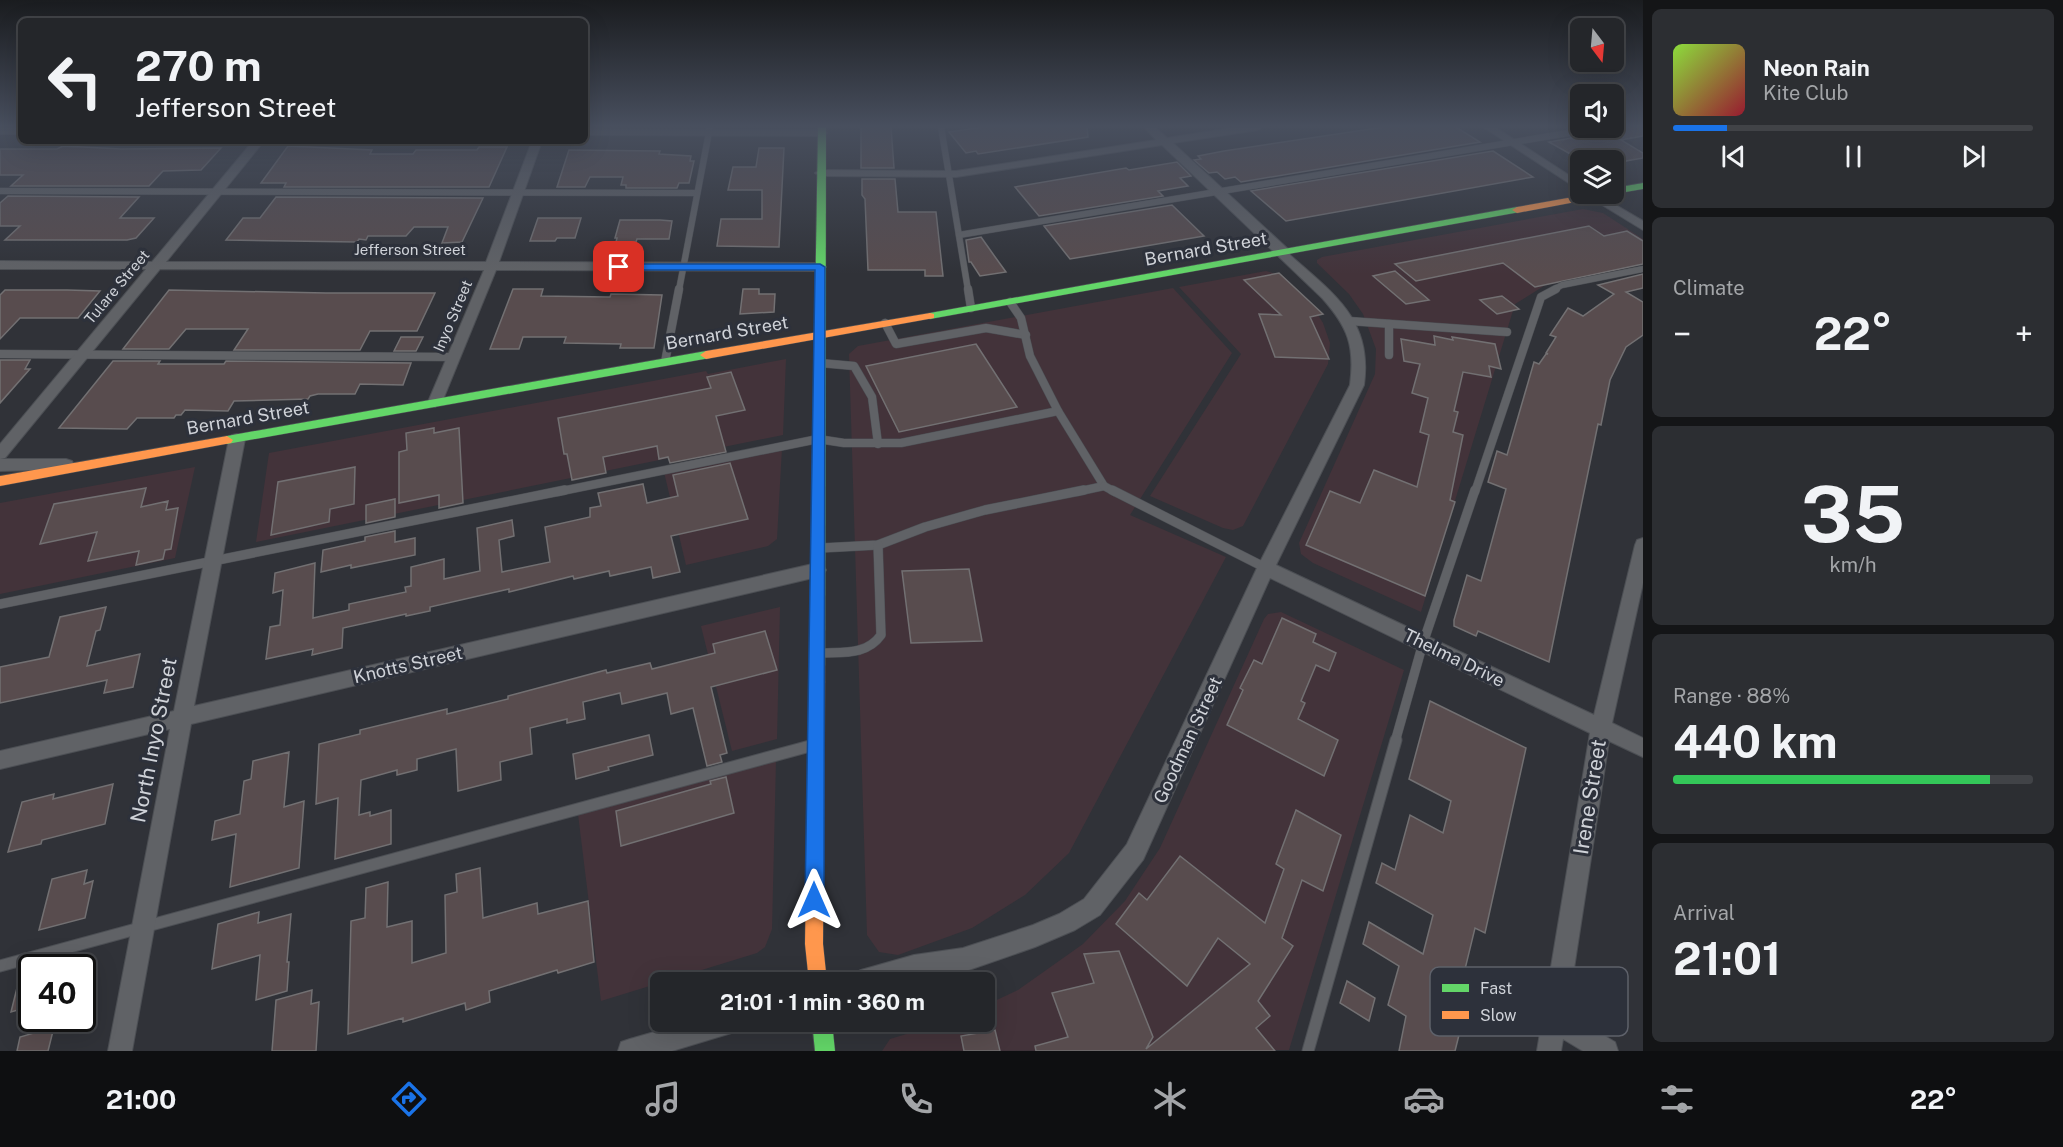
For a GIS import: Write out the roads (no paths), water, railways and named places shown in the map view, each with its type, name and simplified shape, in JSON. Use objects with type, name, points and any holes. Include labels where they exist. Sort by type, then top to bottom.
[{"type":"street","name":"Tulare Street","points":[[0,454],[230,176]]},
{"type":"street","name":"Inyo Street","points":[[435,402],[491,267],[524,176]]},
{"type":"street","points":[[817,972],[814,944],[821,176]]},
{"type":"street","points":[[1202,176],[1334,303],[1348,321]]},
{"type":"street","points":[[1624,189],[1643,186]]},
{"type":"street","name":"Bernard Street","points":[[0,482],[435,402],[1283,254],[1570,196]]},
{"type":"street","points":[[1610,204],[1643,226]]},
{"type":"street","name":"Jefferson Street","points":[[0,265],[820,267]]},
{"type":"street","name":"Goodman Street","points":[[896,972],[963,960],[1035,936],[1067,922],[1092,907],[1135,852],[1166,790],[1266,568],[1357,385],[1361,370],[1358,342],[1348,321]]},
{"type":"street","name":"North Inyo Street","points":[[120,1051],[237,439]]},
{"type":"street","points":[[0,465],[88,465]]},
{"type":"street","name":"Irene Street","points":[[1563,967],[1601,728],[1643,545]]},
{"type":"street","name":"Thelma Drive","points":[[1266,568],[1643,748]]},
{"type":"street","name":"Knotts Street","points":[[0,760],[817,570]]},
{"type":"street","points":[[630,1051],[695,1032]]},
{"type":"street","points":[[823,1032],[825,1051]]},
{"type":"street","name":"Irene Street","points":[[1549,1051],[1551,1036]]},
{"type":"street","points":[[1581,1036],[1606,1051]]},
{"type":"lane","points":[[665,362],[700,176]]},
{"type":"lane","points":[[949,176],[971,308]]},
{"type":"lane","points":[[959,235],[1302,176]]},
{"type":"lane","points":[[0,191],[697,193]]},
{"type":"lane","points":[[1308,1051],[1423,643],[1541,297],[1562,285],[1643,269]]},
{"type":"lane","points":[[1010,302],[1022,318],[1030,356],[1058,411],[1104,486],[1266,568]]},
{"type":"lane","points":[[1348,321],[1507,332]]},
{"type":"lane","points":[[885,323],[896,344],[986,328],[1026,335]]},
{"type":"lane","points":[[1389,324],[1389,355]]},
{"type":"lane","points":[[0,354],[454,357]]},
{"type":"lane","points":[[820,363],[854,366],[872,397],[878,444]]},
{"type":"lane","points":[[0,604],[818,439],[844,443],[901,443],[1058,411]]},
{"type":"lane","points":[[817,548],[878,546],[925,527],[985,510],[1104,486]]},
{"type":"lane","points":[[816,653],[855,651],[871,647],[878,641],[881,635],[878,546]]},
{"type":"lane","points":[[0,966],[816,744]]}]
